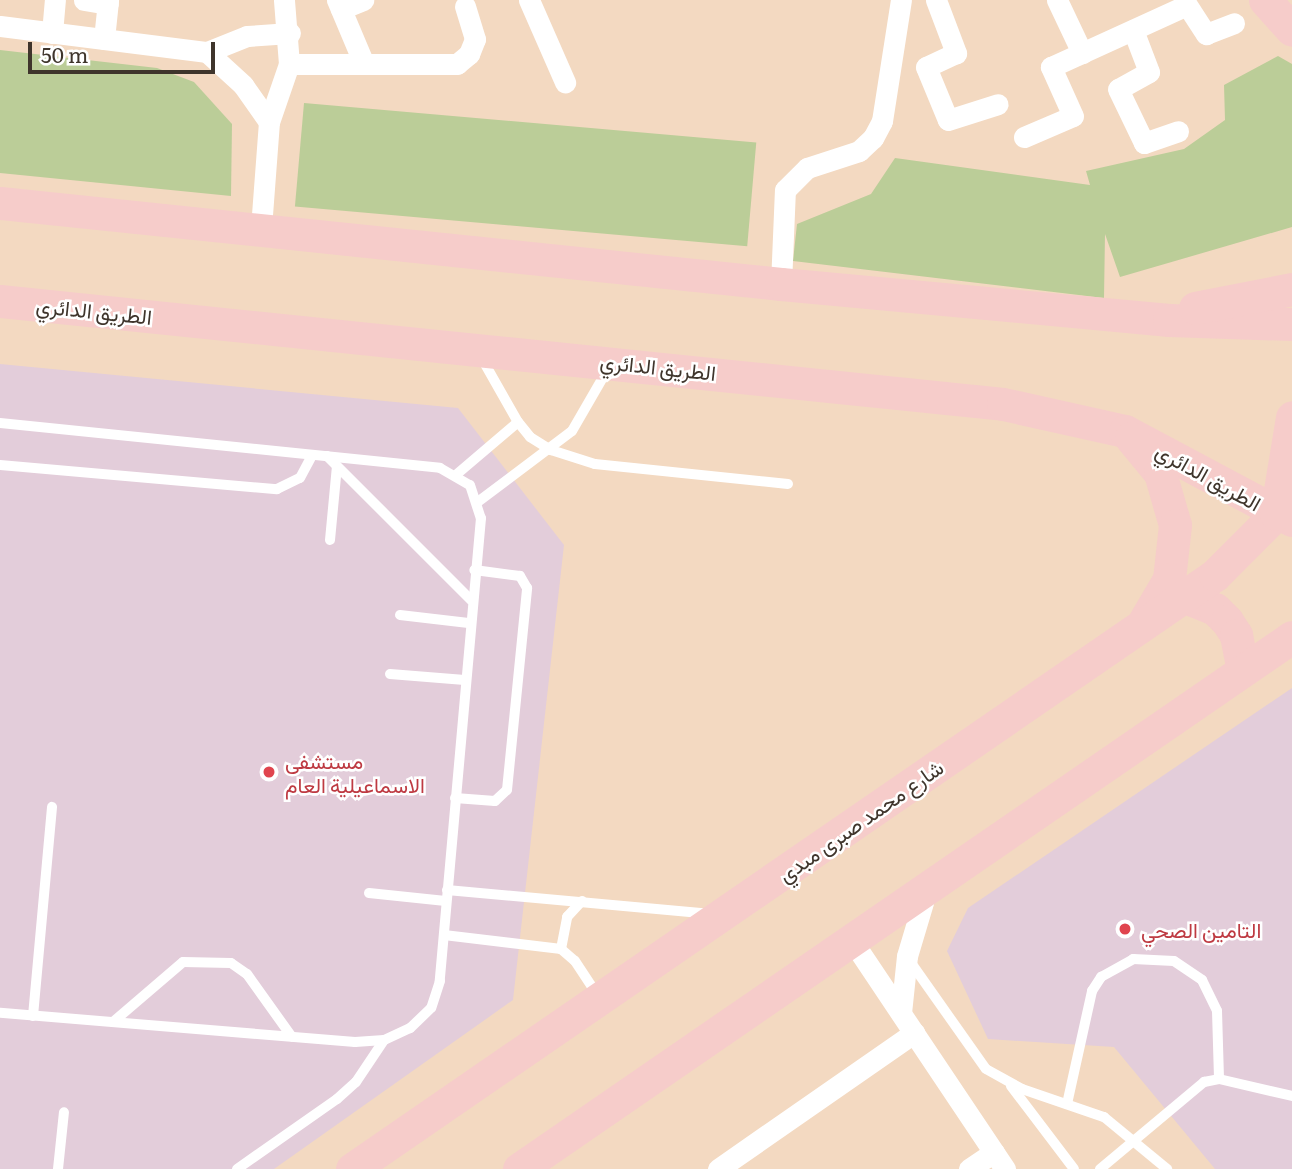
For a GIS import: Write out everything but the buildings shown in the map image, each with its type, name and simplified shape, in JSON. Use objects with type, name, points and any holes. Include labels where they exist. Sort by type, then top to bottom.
[{"type":"main road","points":[[1265,0],[1292,30]]},
{"type":"main road","points":[[0,203],[781,284],[1169,320],[1292,324]]},
{"type":"main road","points":[[1169,320],[1191,309],[1292,289]]},
{"type":"main road","name":"الطريق الدائري","points":[[0,301],[1003,404],[1125,431],[1284,517]]},
{"type":"main road","points":[[1284,517],[1292,417]]},
{"type":"main road","points":[[1125,431],[1160,473],[1175,525],[1169,579],[1141,625]]},
{"type":"main road","name":"شارع محمد صبرى مبدي","points":[[352,1169],[1185,597],[1284,517]]},
{"type":"main road","points":[[1185,597],[1215,609],[1227,621],[1236,635],[1242,667]]},
{"type":"main road","points":[[519,1169],[1242,667],[1292,637]]},
{"type":"street","points":[[52,33],[55,0]]},
{"type":"street","points":[[84,0],[108,2],[104,39]]},
{"type":"street","points":[[261,228],[269,122],[289,64],[290,33],[284,0]]},
{"type":"street","points":[[362,0],[339,5],[364,64]]},
{"type":"street","points":[[529,0],[565,82]]},
{"type":"street","points":[[781,284],[785,190],[807,168],[842,159],[873,138],[882,121],[901,0]]},
{"type":"street","points":[[1057,0],[1082,53]]},
{"type":"street","points":[[942,2],[956,53],[926,67],[948,120],[998,104]]},
{"type":"street","points":[[1024,136],[1073,116],[1049,69],[1187,5],[1206,34],[1234,23]]},
{"type":"street","points":[[289,64],[449,65],[464,60],[475,39],[465,7]]},
{"type":"street","points":[[0,26],[207,52],[247,36],[290,33]]},
{"type":"street","points":[[1133,30],[1149,72],[1118,87],[1123,100],[1144,143],[1178,131]]},
{"type":"street","points":[[207,52],[243,85],[269,122]]},
{"type":"street","points":[[901,1013],[907,956],[929,886]]},
{"type":"street","points":[[851,939],[1000,1161],[969,1169]]},
{"type":"street","points":[[719,1169],[914,1033]]},
{"type":"lane","points":[[476,348],[518,422],[530,438],[551,450],[595,464],[788,484]]},
{"type":"lane","points":[[479,501],[551,450],[572,431],[613,362]]},
{"type":"lane","points":[[457,474],[518,422]]},
{"type":"lane","points":[[0,424],[440,468],[457,474],[479,501],[481,518],[471,600],[440,981],[431,1009],[410,1028],[384,1040],[292,1037],[0,1013]]},
{"type":"lane","points":[[0,466],[277,489],[300,478],[312,455]]},
{"type":"lane","points":[[327,456],[471,600]]},
{"type":"lane","points":[[330,540],[337,466]]},
{"type":"lane","points":[[455,798],[495,801],[507,790],[527,588],[520,576],[474,570]]},
{"type":"lane","points":[[400,615],[469,623]]},
{"type":"lane","points":[[390,674],[464,680]]},
{"type":"lane","points":[[33,1016],[52,807]]},
{"type":"lane","points":[[369,893],[582,901],[722,915]]},
{"type":"lane","points":[[561,949],[567,917],[582,901]]},
{"type":"lane","points":[[444,936],[561,949],[575,961],[601,1000]]},
{"type":"lane","points":[[907,956],[977,1059],[1010,1084],[1074,1169]]},
{"type":"lane","points":[[1067,1104],[1092,991],[1101,977],[1133,959],[1174,961],[1202,980],[1217,1011],[1219,1079]]},
{"type":"lane","points":[[113,1022],[183,962],[231,963],[247,974],[292,1037]]},
{"type":"lane","points":[[237,1169],[337,1099],[356,1082],[384,1040]]},
{"type":"lane","points":[[1100,1169],[1136,1141],[1191,1090],[1219,1079],[1292,1096]]},
{"type":"lane","points":[[1010,1084],[1104,1117],[1167,1169]]},
{"type":"lane","points":[[58,1169],[64,1112]]},
{"type":"shaded area","name":"مستشفى الاسماعيلية العام","points":[[0,364],[458,408],[564,545],[513,1000],[274,1169],[0,1169]]},
{"type":"shaded area","name":"التامين الصحي","points":[[1292,688],[1292,1169],[1215,1169],[1114,1047],[988,1039],[947,951],[968,908]]},
{"type":"green space","points":[[0,50],[157,68],[194,82],[232,124],[231,196],[0,173]]},
{"type":"green space","points":[[1278,56],[1292,64],[1292,227],[1120,277],[1105,234],[1104,298],[793,261],[797,224],[871,194],[895,158],[1090,185],[1086,171],[1184,149],[1225,120],[1224,85]]},
{"type":"green space","points":[[304,103],[756,143],[747,246],[295,207]]},
{"type":"place","name":"مستشفى الاسماعيلية العام","points":[[269,772]]},
{"type":"place","name":"التامين الصحي","points":[[1125,929]]}]
